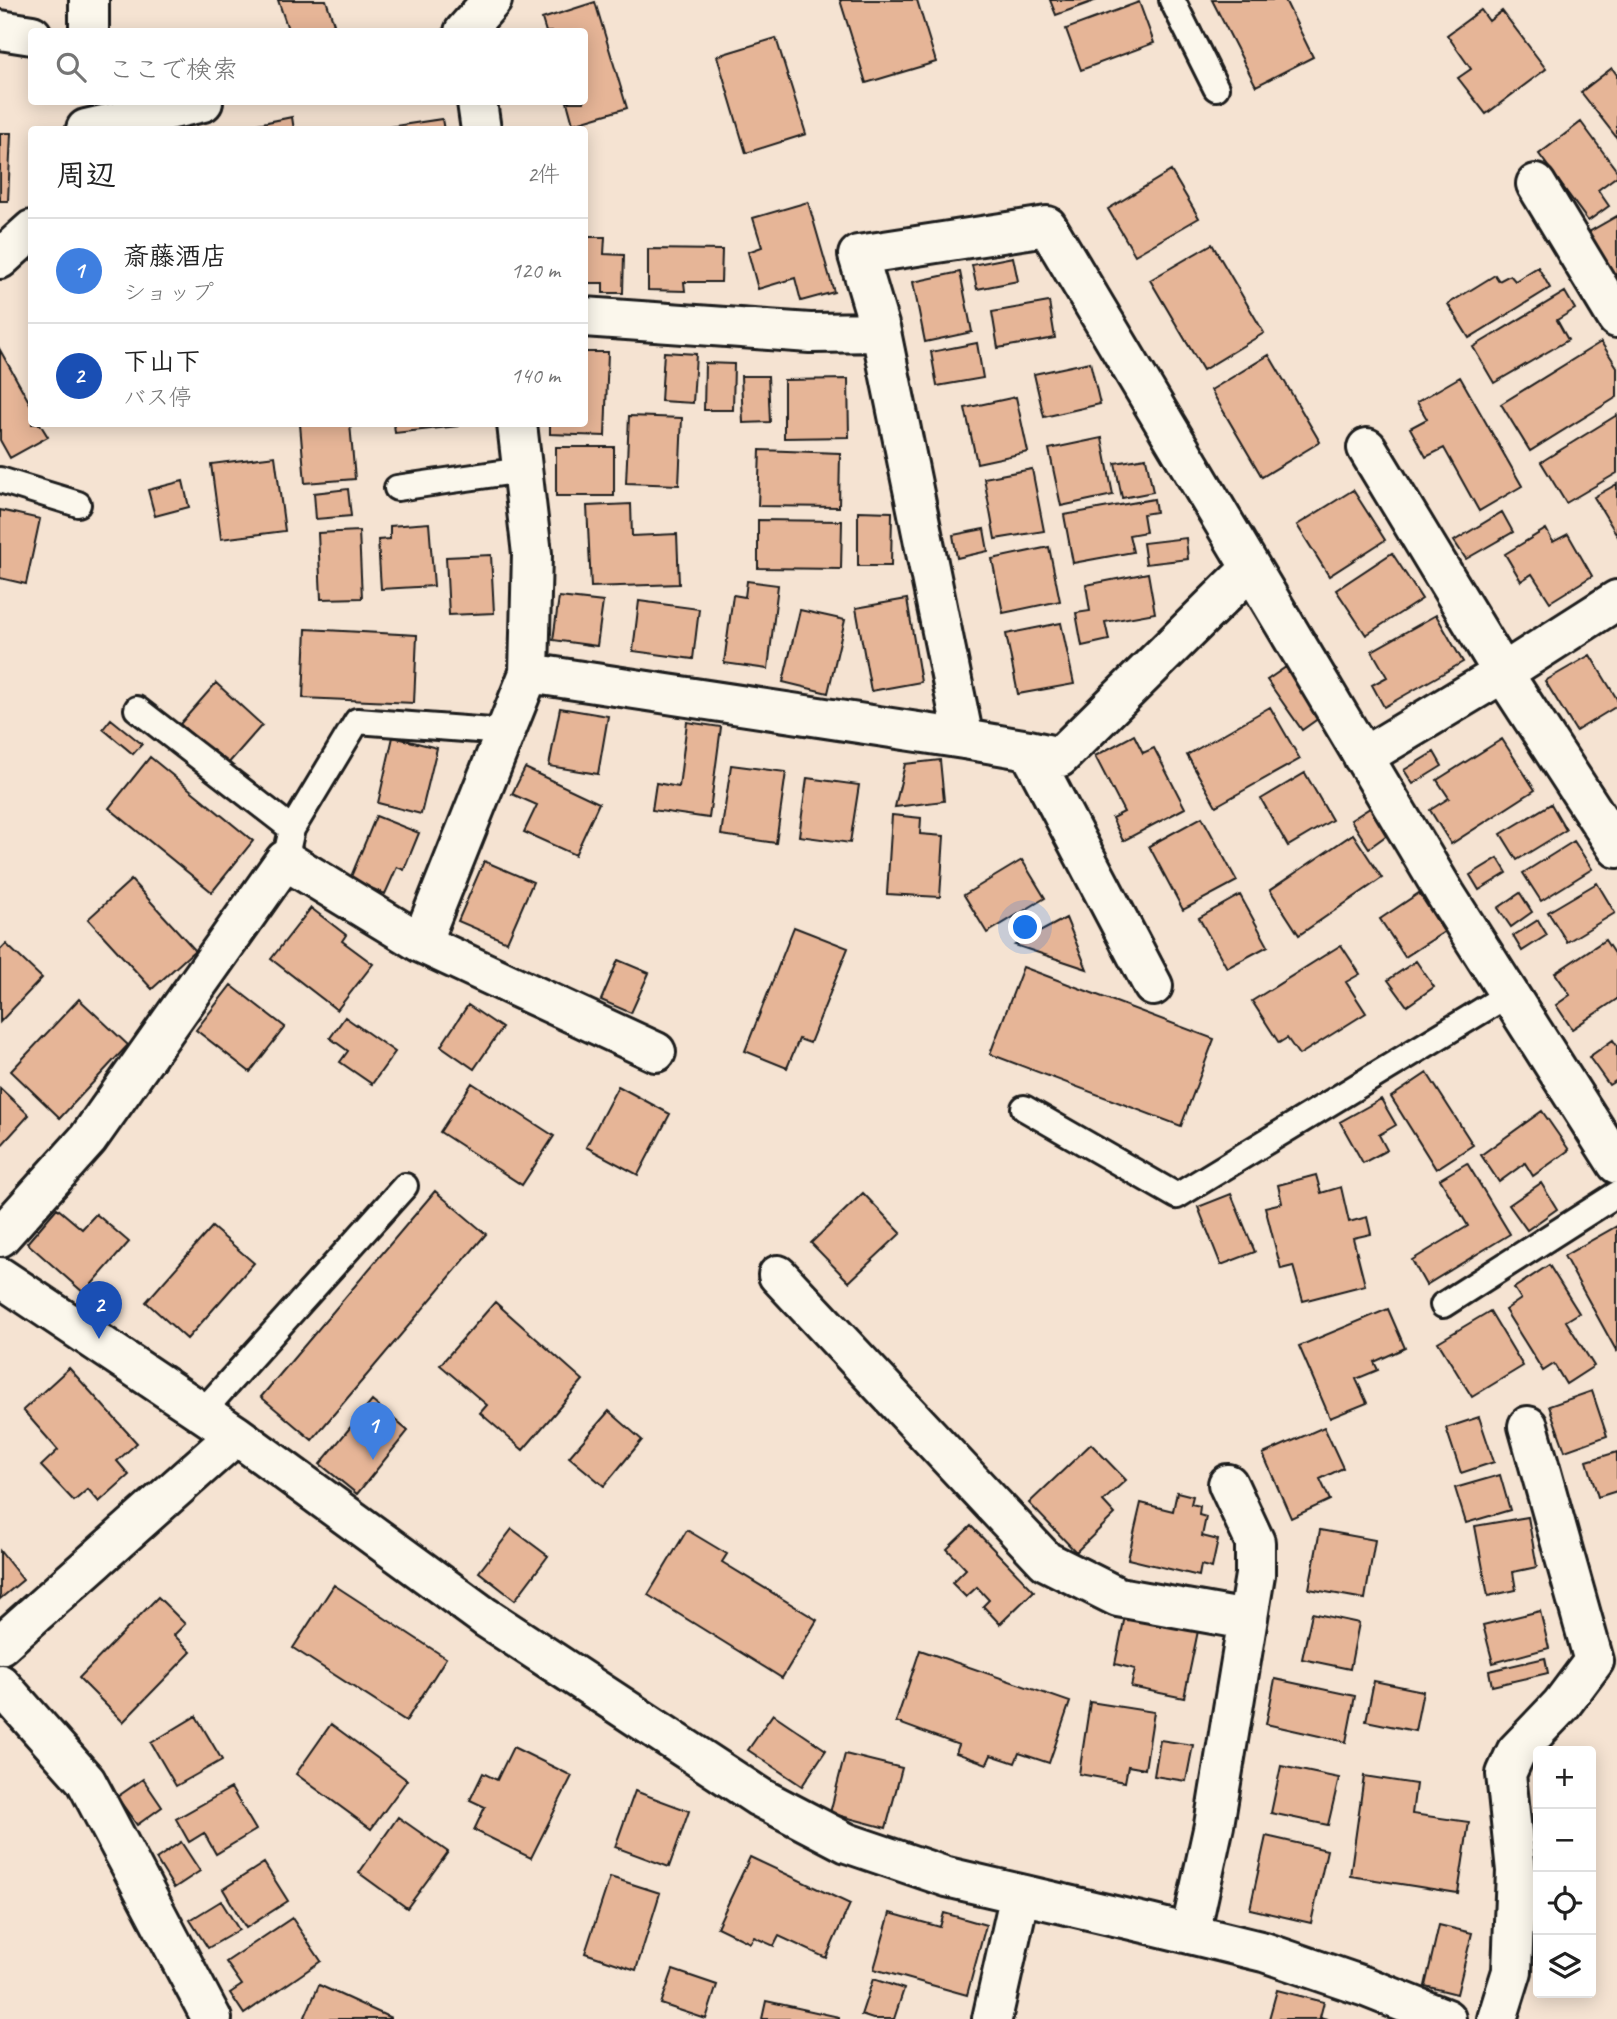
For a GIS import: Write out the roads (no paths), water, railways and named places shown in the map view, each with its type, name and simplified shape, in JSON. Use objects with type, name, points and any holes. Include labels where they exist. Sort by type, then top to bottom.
[{"type":"street","points":[[89,0],[89,28]]},
{"type":"street","points":[[469,28],[492,0]]},
{"type":"street","points":[[0,30],[28,34]]},
{"type":"street","points":[[86,126],[87,105]]},
{"type":"street","points":[[99,126],[190,105]]},
{"type":"street","points":[[477,105],[480,126]]},
{"type":"street","points":[[1535,184],[1617,318]]},
{"type":"street","points":[[964,739],[881,332],[858,255],[1047,226],[1363,757],[1617,1164]]},
{"type":"street","points":[[0,259],[28,234]]},
{"type":"street","points":[[588,317],[810,333],[881,332]]},
{"type":"street","points":[[421,943],[529,673],[532,554],[517,427]]},
{"type":"street","points":[[1367,448],[1503,673],[1617,848]]},
{"type":"street","points":[[529,673],[964,739],[1060,757],[1251,568]]},
{"type":"street","points":[[1363,757],[1503,673],[1617,600]]},
{"type":"street","points":[[1029,750],[1153,986]]},
{"type":"street","points":[[0,1237],[88,1139],[289,844],[421,943],[656,1052]]},
{"type":"street","points":[[778,1275],[1046,1561],[1118,1597],[1247,1620]]},
{"type":"street","points":[[0,1277],[236,1435],[485,1617],[759,1797],[847,1843],[947,1878],[1277,1957],[1366,1987],[1447,2019]]},
{"type":"street","points":[[1497,2019],[1512,1971],[1516,1871],[1506,1774],[1516,1752],[1561,1705],[1594,1661],[1528,1426]]},
{"type":"street","points":[[0,1645],[236,1435]]},
{"type":"street","points":[[1189,1934],[1214,1825],[1255,1575],[1255,1542],[1228,1484]]},
{"type":"street","points":[[0,1684],[86,1781],[212,2019]]},
{"type":"street","points":[[992,2019],[1020,1894]]},
{"type":"lane","points":[[1171,0],[1216,88]]},
{"type":"lane","points":[[397,488],[522,470]]},
{"type":"lane","points":[[0,480],[78,503]]},
{"type":"lane","points":[[137,709],[289,844],[357,721],[505,732]]},
{"type":"lane","points":[[1024,1108],[1177,1196],[1509,994]]},
{"type":"lane","points":[[202,1412],[405,1186]]},
{"type":"lane","points":[[1443,1305],[1617,1194]]},
{"type":"place","name":"下山下","points":[[99,1339]]},
{"type":"place","name":"斎藤酒店","points":[[373,1460]]}]
